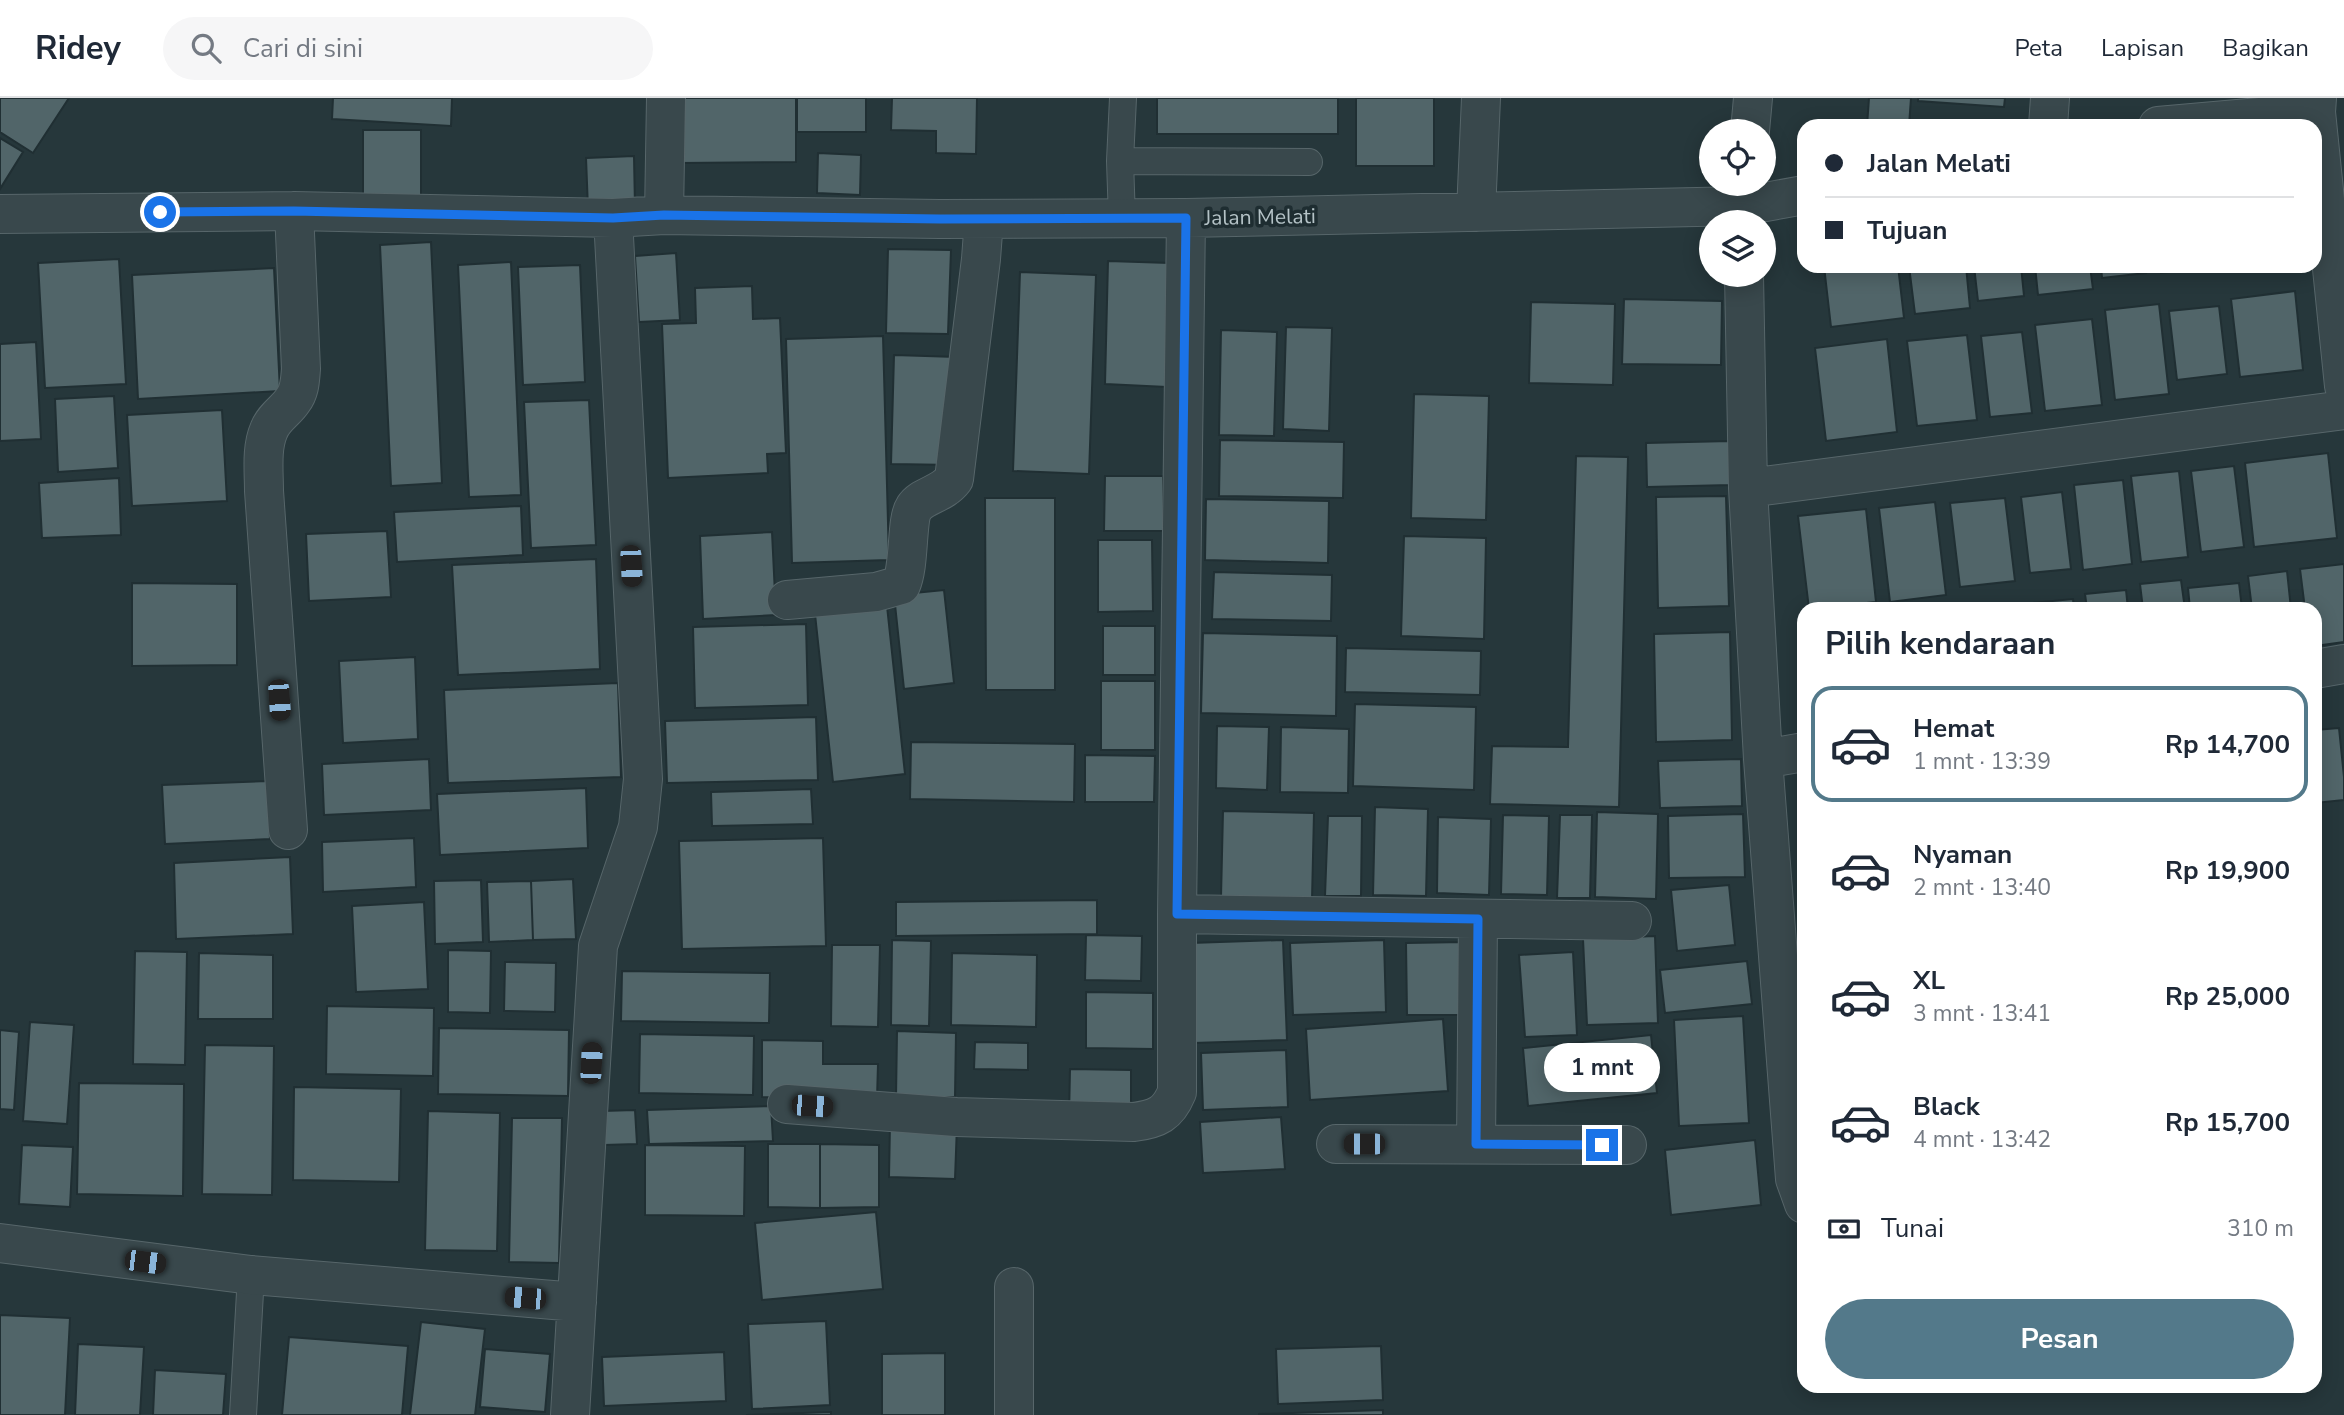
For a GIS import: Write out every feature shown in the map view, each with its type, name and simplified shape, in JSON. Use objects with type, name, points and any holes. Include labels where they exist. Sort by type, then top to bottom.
[{"type":"street","points":[[664,215],[666,98]]},
{"type":"street","points":[[1476,212],[1481,98]]},
{"type":"street","points":[[1751,119],[1753,98]]},
{"type":"street","points":[[2048,119],[2050,98]]},
{"type":"street","points":[[2211,119],[2317,105]]},
{"type":"street","points":[[2322,157],[2344,386]]},
{"type":"street","name":"Jalan Melati","points":[[0,214],[294,211],[613,218],[664,215],[1122,219],[1744,204],[1797,196]]},
{"type":"street","points":[[288,830],[264,491],[265,443],[268,431],[293,400],[300,386],[294,211]]},
{"type":"street","points":[[570,1415],[598,946],[638,827],[643,779],[613,218]]},
{"type":"street","points":[[788,1104],[956,1116],[1134,1122],[1153,1120],[1173,1103],[1177,1092],[1186,218]]},
{"type":"street","points":[[787,600],[876,592],[901,585],[906,574],[912,510],[920,501],[946,489],[954,479],[984,219]]},
{"type":"street","points":[[1744,287],[1748,488],[1763,759],[1794,1018],[1797,1185]]},
{"type":"street","points":[[1748,488],[2344,410]]},
{"type":"street","points":[[2322,668],[2344,664]]},
{"type":"street","points":[[1763,759],[1797,753]]},
{"type":"street","points":[[1177,914],[1632,921]]},
{"type":"street","points":[[1476,1144],[1478,919]]},
{"type":"street","points":[[1336,1144],[1627,1145]]},
{"type":"street","points":[[0,1243],[251,1275],[577,1302]]},
{"type":"street","points":[[1014,1287],[1014,1415]]},
{"type":"lane","points":[[1122,219],[1120,160],[1123,98]]},
{"type":"lane","points":[[1120,160],[1309,162]]},
{"type":"lane","points":[[243,1415],[251,1275]]},
{"type":"building","points":[[0,98],[69,98],[33,153],[0,132]]},
{"type":"building","points":[[333,98],[452,98],[451,126],[332,119]]},
{"type":"building","points":[[679,98],[796,98],[796,162],[680,163]]},
{"type":"building","points":[[797,98],[866,98],[866,132],[797,132]]},
{"type":"building","points":[[892,98],[977,98],[976,154],[936,153],[936,131],[891,130]]},
{"type":"building","points":[[1157,98],[1338,98],[1338,134],[1157,134]]},
{"type":"building","points":[[1356,98],[1434,98],[1434,166],[1356,166]]},
{"type":"building","points":[[1869,98],[1911,98],[1910,119],[1868,119]]},
{"type":"building","points":[[1918,98],[2005,98],[2004,107],[1918,101]]},
{"type":"building","points":[[363,130],[421,130],[421,199],[363,199]]},
{"type":"building","points":[[0,138],[23,152],[0,189]]},
{"type":"building","points":[[818,153],[861,155],[860,195],[817,193]]},
{"type":"building","points":[[634,156],[635,207],[588,209],[586,158]]},
{"type":"building","points":[[431,242],[442,483],[391,486],[380,245]]},
{"type":"building","points":[[888,249],[951,250],[948,334],[886,333]]},
{"type":"building","points":[[676,253],[680,320],[639,322],[635,256]]},
{"type":"building","points":[[119,259],[126,384],[45,388],[38,263]]},
{"type":"building","points":[[1108,261],[1170,263],[1167,387],[1105,384]]},
{"type":"building","points":[[511,262],[521,495],[469,497],[458,265]]},
{"type":"building","points":[[580,265],[585,382],[523,385],[518,267]]},
{"type":"building","points":[[274,268],[280,391],[138,399],[132,275]]},
{"type":"building","points":[[1020,272],[1096,275],[1089,474],[1013,471]]},
{"type":"building","points":[[1825,273],[1899,273],[1904,318],[1831,327]]},
{"type":"building","points":[[1910,273],[1967,273],[1970,308],[1915,314]]},
{"type":"building","points":[[1975,273],[2022,273],[2024,296],[1978,301]]},
{"type":"building","points":[[2036,273],[2091,273],[2093,289],[2038,295]]},
{"type":"building","points":[[2102,273],[2146,273],[2102,278]]},
{"type":"building","points":[[752,286],[753,319],[780,318],[786,453],[767,454],[768,473],[668,478],[662,324],[696,323],[695,288]]},
{"type":"building","points":[[2295,291],[2303,370],[2240,377],[2231,299]]},
{"type":"building","points":[[1624,299],[1722,301],[1721,365],[1622,364]]},
{"type":"building","points":[[1531,302],[1615,304],[1613,385],[1529,383]]},
{"type":"building","points":[[2159,304],[2169,394],[2115,400],[2105,310]]},
{"type":"building","points":[[2219,306],[2227,374],[2177,380],[2169,311]]},
{"type":"building","points":[[2092,319],[2102,405],[2045,411],[2035,325]]},
{"type":"building","points":[[1286,327],[1332,328],[1329,431],[1283,429]]},
{"type":"building","points":[[1221,330],[1277,332],[1274,436],[1219,435]]},
{"type":"building","points":[[2022,332],[2032,413],[1990,417],[1981,336]]},
{"type":"building","points":[[1967,335],[1977,420],[1917,426],[1907,341]]},
{"type":"building","points":[[883,336],[889,560],[792,563],[786,339]]},
{"type":"building","points":[[1887,339],[1897,432],[1826,441],[1815,348]]},
{"type":"building","points":[[36,342],[41,439],[0,441],[0,344]]},
{"type":"building","points":[[894,355],[957,357],[954,465],[891,464]]},
{"type":"building","points":[[1414,394],[1489,396],[1486,520],[1411,518]]},
{"type":"building","points":[[114,396],[118,468],[58,472],[55,399]]},
{"type":"building","points":[[589,400],[596,545],[531,548],[524,402]]},
{"type":"building","points":[[222,410],[227,501],[132,506],[127,415]]},
{"type":"building","points":[[1220,440],[1344,442],[1343,498],[1219,496]]},
{"type":"building","points":[[1730,441],[1731,485],[1647,487],[1646,443]]},
{"type":"building","points":[[2328,453],[2337,538],[2254,547],[2245,463]]},
{"type":"building","points":[[1576,456],[1628,457],[1619,807],[1490,804],[1492,746],[1568,747]]},
{"type":"building","points":[[2234,466],[2244,547],[2201,552],[2191,471]]},
{"type":"building","points":[[2179,471],[2188,557],[2141,562],[2131,476]]},
{"type":"building","points":[[1105,476],[1163,476],[1164,531],[1104,531]]},
{"type":"building","points":[[119,478],[121,535],[42,538],[39,483]]},
{"type":"building","points":[[2123,480],[2132,564],[2083,570],[2074,485]]},
{"type":"building","points":[[2062,492],[2071,569],[2030,573],[2021,497]]},
{"type":"building","points":[[1726,496],[1729,606],[1658,608],[1656,497]]},
{"type":"building","points":[[985,498],[1055,498],[1055,690],[986,690]]},
{"type":"building","points":[[2005,498],[2015,581],[1960,587],[1950,503]]},
{"type":"building","points":[[1206,499],[1329,501],[1328,563],[1205,560]]},
{"type":"building","points":[[1935,502],[1946,595],[1890,602],[1879,508]]},
{"type":"building","points":[[521,506],[523,555],[397,562],[394,512]]},
{"type":"building","points":[[1866,509],[1876,602],[1808,602],[1798,516]]},
{"type":"building","points":[[387,531],[391,597],[309,601],[306,534]]},
{"type":"building","points":[[772,532],[776,615],[703,619],[700,536]]},
{"type":"building","points":[[1404,536],[1486,538],[1484,639],[1401,636]]},
{"type":"building","points":[[1098,540],[1152,540],[1153,611],[1098,612]]},
{"type":"building","points":[[596,559],[600,669],[458,675],[452,565]]},
{"type":"building","points":[[2344,564],[2344,642],[2322,645],[2322,602],[2304,602],[2300,569]]},
{"type":"building","points":[[2287,571],[2290,602],[2251,602],[2248,576]]},
{"type":"building","points":[[1214,572],[1332,575],[1331,621],[1212,619]]},
{"type":"building","points":[[2181,580],[2184,602],[2142,602],[2140,584]]},
{"type":"building","points":[[132,583],[237,584],[237,665],[132,666]]},
{"type":"building","points":[[2239,583],[2241,602],[2189,602],[2188,588]]},
{"type":"building","points":[[944,590],[954,683],[904,689],[894,595]]},
{"type":"building","points":[[2126,590],[2127,602],[2086,602],[2085,594]]},
{"type":"building","points":[[2073,599],[2073,602],[2042,602]]},
{"type":"building","points":[[887,606],[905,774],[833,782],[815,614]]},
{"type":"building","points":[[806,624],[808,705],[695,708],[693,627]]},
{"type":"building","points":[[1103,626],[1155,626],[1155,675],[1103,675]]},
{"type":"building","points":[[1730,632],[1732,740],[1656,742],[1654,634]]},
{"type":"building","points":[[1203,633],[1337,636],[1336,716],[1201,713]]},
{"type":"building","points":[[1346,648],[1481,651],[1480,695],[1345,692]]},
{"type":"building","points":[[415,657],[418,739],[343,743],[339,661]]},
{"type":"building","points":[[1101,681],[1155,681],[1155,750],[1101,750]]},
{"type":"building","points":[[618,683],[621,777],[448,783],[444,690]]},
{"type":"building","points":[[1355,704],[1476,707],[1474,790],[1353,786]]},
{"type":"building","points":[[816,717],[818,780],[667,783],[665,721]]},
{"type":"building","points":[[1217,726],[1269,727],[1267,790],[1216,788]]},
{"type":"building","points":[[1281,727],[1349,729],[1348,793],[1280,792]]},
{"type":"building","points":[[2339,728],[2344,800],[2322,802],[2322,729]]},
{"type":"building","points":[[911,742],[1075,744],[1074,802],[910,799]]},
{"type":"building","points":[[1085,755],[1155,756],[1154,802],[1085,802]]},
{"type":"building","points":[[429,759],[431,810],[324,815],[322,764]]},
{"type":"building","points":[[1741,759],[1742,806],[1660,808],[1658,761]]},
{"type":"building","points":[[268,781],[270,839],[165,844],[162,785]]},
{"type":"building","points":[[586,788],[588,848],[440,855],[437,794]]},
{"type":"building","points":[[811,789],[813,824],[712,826],[711,792]]},
{"type":"building","points":[[1375,807],[1428,809],[1426,896],[1373,895]]},
{"type":"building","points":[[1223,811],[1314,813],[1312,900],[1221,897]]},
{"type":"building","points":[[1597,812],[1658,814],[1656,899],[1595,897]]},
{"type":"building","points":[[1743,814],[1745,877],[1669,878],[1668,816]]},
{"type":"building","points":[[1503,815],[1549,816],[1547,895],[1501,894]]},
{"type":"building","points":[[1560,815],[1592,815],[1590,898],[1557,898]]},
{"type":"building","points":[[1328,816],[1362,816],[1361,896],[1325,896]]},
{"type":"building","points":[[1438,817],[1491,819],[1489,895],[1437,893]]},
{"type":"building","points":[[414,838],[416,887],[323,892],[322,842]]},
{"type":"building","points":[[823,838],[826,946],[682,949],[679,841]]},
{"type":"building","points":[[290,857],[293,934],[176,939],[174,863]]},
{"type":"building","points":[[573,879],[576,939],[533,940],[531,881]]},
{"type":"building","points":[[481,880],[483,942],[435,944],[434,881]]},
{"type":"building","points":[[531,881],[533,940],[489,942],[487,882]]},
{"type":"building","points":[[1729,885],[1735,945],[1677,951],[1671,890]]},
{"type":"building","points":[[1097,900],[1097,934],[896,936],[896,902]]},
{"type":"building","points":[[424,902],[428,989],[356,992],[352,906]]},
{"type":"building","points":[[1086,935],[1142,936],[1141,981],[1085,980]]},
{"type":"building","points":[[1655,936],[1658,1023],[1587,1025],[1583,939]]},
{"type":"building","points":[[892,940],[931,941],[929,1026],[891,1025]]},
{"type":"building","points":[[1283,940],[1287,1040],[1193,1043],[1190,943]]},
{"type":"building","points":[[1384,940],[1386,1012],[1293,1015],[1290,943]]},
{"type":"building","points":[[1465,942],[1466,1015],[1407,1015],[1406,943]]},
{"type":"building","points":[[832,945],[880,945],[878,1027],[831,1026]]},
{"type":"building","points":[[448,950],[491,951],[490,1013],[448,1012]]},
{"type":"building","points":[[135,951],[187,952],[185,1065],[133,1064]]},
{"type":"building","points":[[1573,952],[1577,1035],[1525,1037],[1519,955]]},
{"type":"building","points":[[199,953],[273,955],[273,1019],[198,1019]]},
{"type":"building","points":[[952,953],[1037,955],[1036,1027],[951,1025]]},
{"type":"building","points":[[1747,961],[1752,1004],[1665,1013],[1660,970]]},
{"type":"building","points":[[505,962],[556,963],[555,1012],[504,1011]]},
{"type":"building","points":[[622,971],[770,973],[769,1023],[621,1021]]},
{"type":"building","points":[[1086,992],[1153,993],[1153,1049],[1086,1048]]},
{"type":"building","points":[[327,1006],[434,1008],[433,1076],[326,1074]]},
{"type":"building","points":[[1743,1016],[1749,1123],[1679,1126],[1674,1020]]},
{"type":"building","points":[[1443,1019],[1448,1091],[1310,1100],[1306,1029]]},
{"type":"building","points":[[30,1022],[74,1025],[67,1124],[23,1121]]},
{"type":"building","points":[[439,1028],[569,1030],[568,1096],[438,1094]]},
{"type":"building","points":[[0,1030],[19,1032],[14,1110],[0,1109]]},
{"type":"building","points":[[897,1031],[956,1033],[955,1097],[896,1097]]},
{"type":"building","points":[[640,1034],[754,1036],[753,1095],[639,1093]]},
{"type":"building","points":[[1651,1035],[1657,1093],[1528,1106],[1523,1048]]},
{"type":"building","points":[[762,1040],[823,1041],[823,1064],[878,1064],[877,1099],[762,1097]]},
{"type":"building","points":[[975,1042],[1028,1043],[1028,1070],[974,1069]]},
{"type":"building","points":[[205,1045],[274,1046],[272,1195],[202,1194]]},
{"type":"building","points":[[1286,1050],[1288,1107],[1203,1110],[1201,1053]]},
{"type":"building","points":[[1070,1069],[1131,1070],[1131,1117],[1069,1117]]},
{"type":"building","points":[[79,1083],[184,1084],[183,1196],[77,1194]]},
{"type":"building","points":[[294,1087],[401,1089],[399,1182],[293,1180]]},
{"type":"building","points":[[771,1106],[773,1141],[649,1144],[647,1110]]},
{"type":"building","points":[[635,1110],[637,1144],[604,1145],[602,1111]]},
{"type":"building","points":[[428,1111],[500,1113],[497,1251],[425,1250]]},
{"type":"building","points":[[1281,1117],[1285,1169],[1203,1173],[1200,1122]]},
{"type":"building","points":[[512,1118],[562,1118],[559,1263],[509,1262]]},
{"type":"building","points":[[890,1123],[957,1125],[955,1179],[889,1177]]},
{"type":"building","points":[[1755,1140],[1761,1205],[1671,1215],[1665,1150]]},
{"type":"building","points":[[768,1144],[820,1144],[820,1208],[768,1207]]},
{"type":"building","points":[[820,1144],[879,1145],[879,1207],[820,1208]]},
{"type":"building","points":[[22,1145],[73,1147],[70,1207],[19,1204]]},
{"type":"building","points":[[645,1145],[745,1146],[744,1216],[645,1215]]},
{"type":"building","points":[[876,1212],[883,1289],[762,1300],[755,1223]]},
{"type":"building","points":[[0,1315],[70,1318],[65,1415],[0,1415]]},
{"type":"building","points":[[826,1321],[830,1405],[752,1409],[748,1324]]},
{"type":"building","points":[[421,1322],[485,1329],[475,1415],[410,1415]]},
{"type":"building","points":[[289,1337],[408,1346],[402,1415],[282,1415]]},
{"type":"building","points":[[78,1344],[144,1347],[140,1415],[75,1415]]},
{"type":"building","points":[[1381,1346],[1383,1400],[1278,1404],[1276,1349]]},
{"type":"building","points":[[485,1349],[550,1354],[545,1412],[480,1407]]},
{"type":"building","points":[[724,1352],[726,1401],[604,1406],[602,1357]]},
{"type":"building","points":[[945,1353],[945,1415],[882,1415],[882,1354]]},
{"type":"building","points":[[155,1370],[226,1374],[223,1415],[153,1415]]},
{"type":"building","points":[[1383,1410],[1383,1415],[1259,1415],[1259,1414]]},
{"type":"building","points":[[831,1412],[831,1415],[746,1415]]},
{"type":"route","points":[[160,212],[294,211],[613,218],[664,215],[940,219],[1186,218],[1177,914],[1478,919],[1476,1144],[1602,1145]]}]
